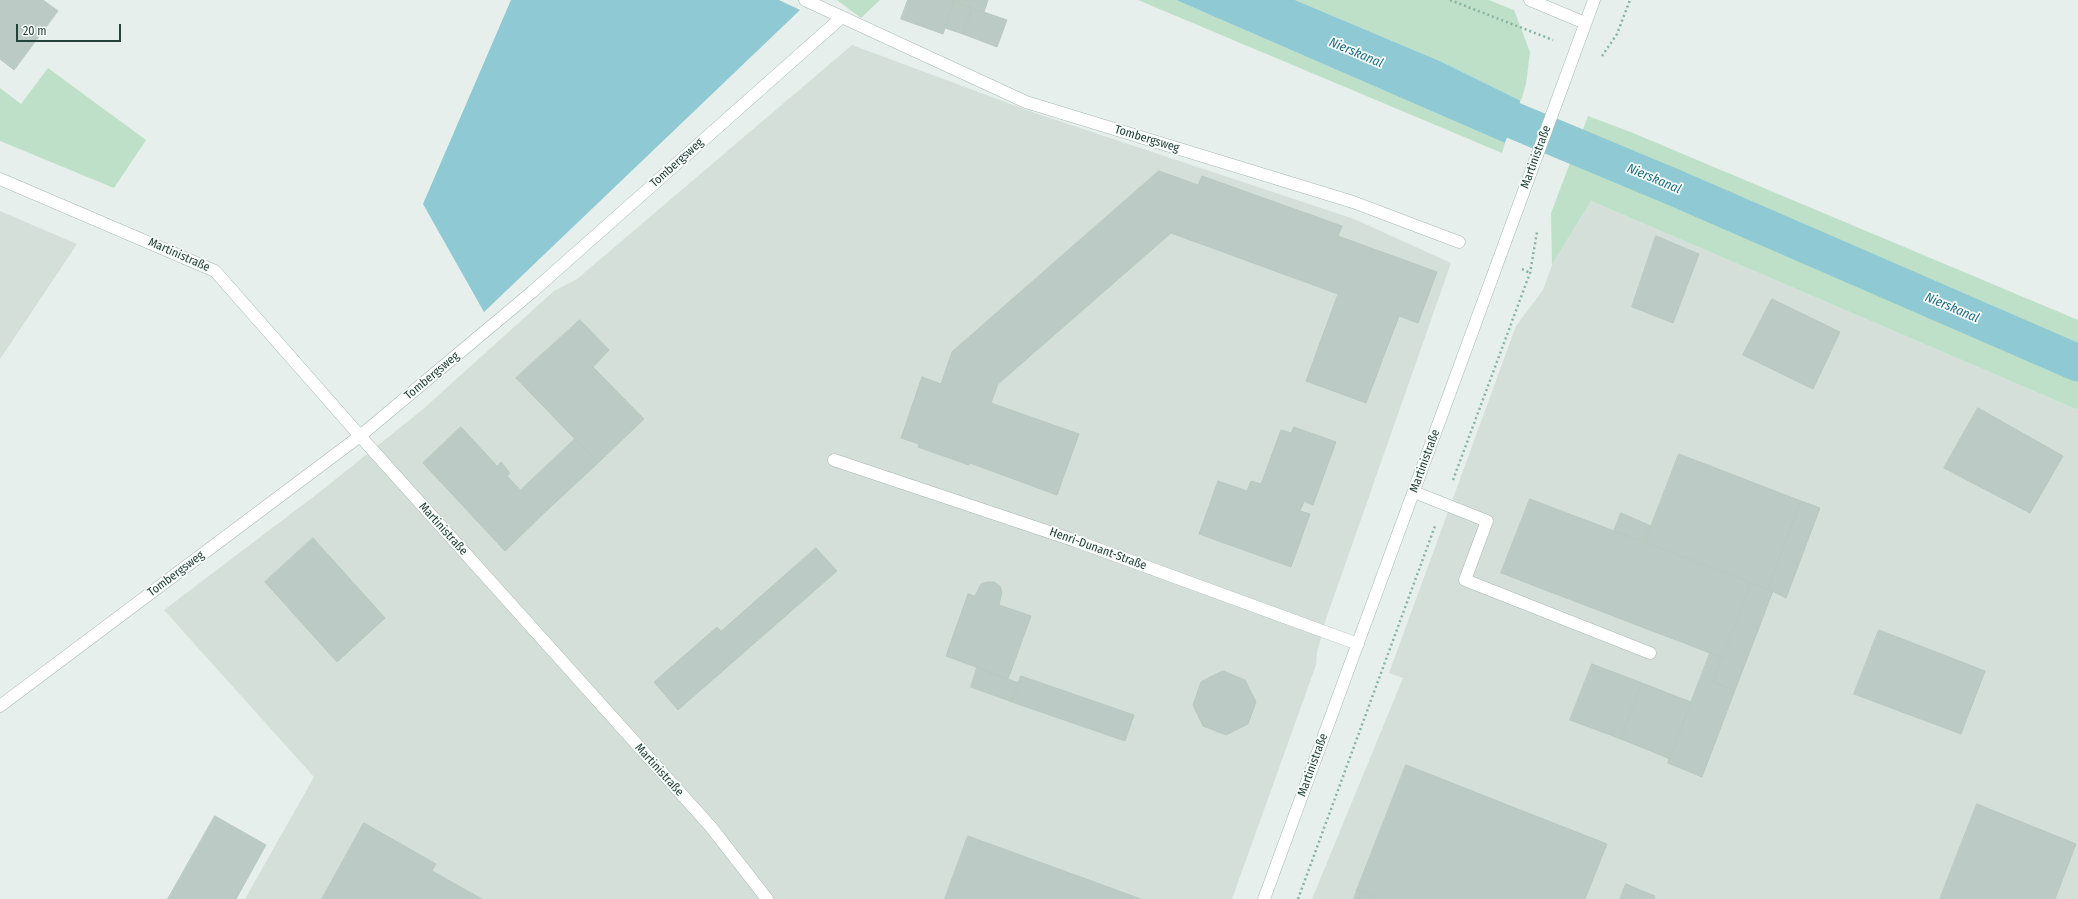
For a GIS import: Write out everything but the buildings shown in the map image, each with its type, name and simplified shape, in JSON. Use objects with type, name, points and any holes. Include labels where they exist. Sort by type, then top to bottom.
[{"type":"street","name":"Tombergsweg","points":[[805,0],[1026,102],[1353,202],[1459,242]]},
{"type":"street","points":[[1530,0],[1585,23]]},
{"type":"street","name":"Martinistraße","points":[[1264,899],[1594,0]]},
{"type":"street","name":"Tombergsweg","points":[[0,706],[360,436],[532,292],[842,17]]},
{"type":"street","name":"Martinistraße","points":[[0,179],[79,211],[215,271],[360,436],[711,827],[767,899]]},
{"type":"street","name":"Henri-Dunant-Straße","points":[[834,460],[1076,541],[1358,644]]},
{"type":"street","points":[[1414,492],[1487,521],[1465,580],[1650,653]]},
{"type":"path","points":[[1450,0],[1600,58],[1617,34],[1630,0]]},
{"type":"path","points":[[1298,899],[1530,273],[1538,229]]},
{"type":"shaded area","points":[[852,45],[1035,113],[1354,219],[1451,263],[1326,619],[1317,652],[1316,665],[1232,899],[245,899],[314,777],[164,610],[321,491],[422,410],[554,291],[577,279]]},
{"type":"shaded area","points":[[1591,201],[2078,410],[2078,899],[1312,899],[1403,678],[1389,673],[1516,326],[1543,290],[1552,265]]},
{"type":"shaded area","points":[[0,211],[77,244],[0,359]]},
{"type":"green space","points":[[837,0],[880,0],[861,18]]},
{"type":"green space","points":[[1138,0],[1176,0],[1505,143],[1502,153]]},
{"type":"green space","points":[[1295,0],[1489,0],[1514,10],[1530,52],[1526,84],[1521,101],[1442,62]]},
{"type":"green space","points":[[48,68],[146,140],[114,188],[0,141],[0,88],[21,104]]},
{"type":"green space","points":[[1588,116],[1633,133],[2078,320],[2078,410],[1591,201],[1552,265],[1551,213]]},
{"type":"water","points":[[511,0],[779,0],[800,10],[484,312],[423,204]]},
{"type":"water","points":[[1176,0],[1295,0],[1442,62],[1521,101],[1505,143]]},
{"type":"pier","points":[[1521,99],[1523,102],[1507,143],[1505,144]]},
{"type":"waterway","name":"Nierskanal","points":[[1467,101],[1673,187],[2078,363]]}]
